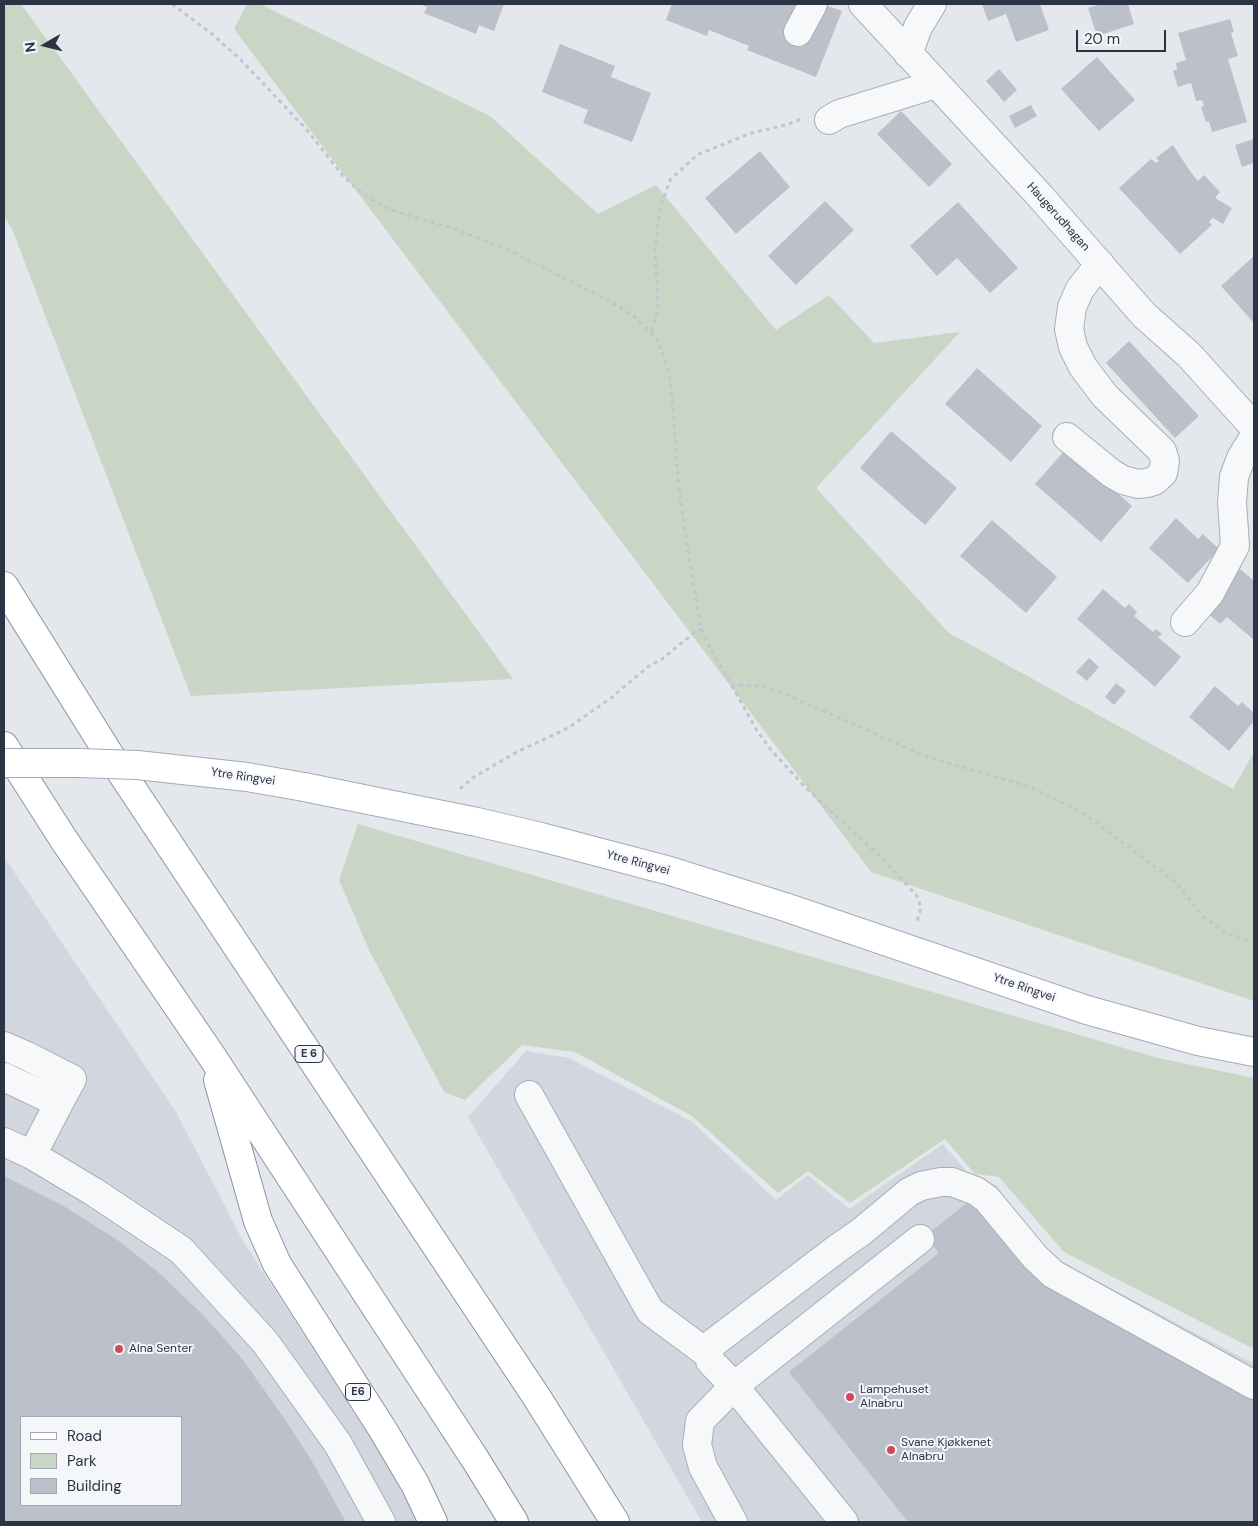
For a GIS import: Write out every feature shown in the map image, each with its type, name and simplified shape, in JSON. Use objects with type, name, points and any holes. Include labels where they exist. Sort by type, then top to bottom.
[{"type":"main road","name":"E 6","points":[[4,586],[109,754],[536,1396],[615,1522]]},
{"type":"main road","points":[[4,746],[64,840],[211,1055],[475,1459],[514,1522]]},
{"type":"main road","name":"Ytre Ringvei","points":[[4,763],[137,765],[247,777],[486,824],[670,871],[794,910],[1088,1010],[1198,1041],[1254,1052]]},
{"type":"main road","name":"E6","points":[[211,1055],[255,1212],[277,1264],[383,1430],[415,1484],[433,1522]]},
{"type":"street","points":[[798,32],[813,4]]},
{"type":"street","name":"Haugerudhagan","points":[[863,4],[980,130],[1144,315],[1188,355],[1254,427]]},
{"type":"street","points":[[908,54],[918,26],[932,4]]},
{"type":"street","points":[[830,120],[839,114],[936,84]]},
{"type":"street","points":[[1067,437],[1111,473],[1123,480],[1138,484],[1147,483],[1154,481],[1163,472],[1164,461],[1162,451],[1105,396],[1083,367],[1073,347],[1069,329],[1072,307],[1080,289],[1100,264]]},
{"type":"street","points":[[1185,622],[1210,593],[1235,546],[1232,502],[1234,477],[1241,458],[1254,437]]},
{"type":"street","points":[[4,1046],[72,1079],[32,1155]]},
{"type":"street","points":[[4,1077],[59,1103]]},
{"type":"street","points":[[529,1096],[650,1311],[708,1354],[710,1361],[734,1386],[844,1522]]},
{"type":"street","points":[[4,1142],[32,1155],[94,1192],[181,1250],[265,1342],[338,1444],[381,1522]]},
{"type":"street","points":[[708,1354],[712,1344],[861,1232],[909,1192],[921,1186],[952,1182],[966,1186],[987,1199],[1035,1257],[1053,1274],[1254,1385]]},
{"type":"street","points":[[733,1522],[703,1467],[697,1445],[700,1421],[734,1386],[920,1239]]},
{"type":"path","points":[[172,4],[212,34],[241,60],[307,130],[344,176],[364,195],[382,206],[446,226],[502,247],[606,299],[632,315],[652,332],[659,343],[668,374],[673,404],[678,482],[701,630],[714,658],[756,729],[785,766],[827,808],[886,862],[917,896],[920,908],[916,927]]},
{"type":"path","points":[[652,332],[658,307],[655,250],[657,232],[661,206],[670,180],[697,155],[751,133],[786,125],[802,118],[815,117],[830,120]]},
{"type":"path","points":[[454,794],[474,777],[517,752],[568,728],[611,698],[649,666],[662,659],[695,632],[701,630]]},
{"type":"path","points":[[731,685],[763,686],[926,756],[990,774],[1039,791],[1082,813],[1128,846],[1175,882],[1204,917],[1224,932],[1254,943]]},
{"type":"shaded area","name":"Alna Senter","points":[[4,857],[176,1112],[243,1241],[425,1522],[4,1522]]},
{"type":"shaded area","points":[[526,1051],[569,1058],[691,1121],[776,1200],[808,1175],[849,1209],[943,1144],[973,1179],[996,1185],[1052,1257],[1254,1364],[1254,1522],[702,1522],[468,1117]]},
{"type":"green space","points":[[4,4],[21,4],[513,679],[191,696],[12,229],[4,216]]},
{"type":"green space","points":[[247,4],[260,4],[490,116],[598,214],[656,185],[776,330],[829,295],[874,343],[960,332],[816,488],[949,633],[1233,789],[1254,752],[1254,1001],[871,872],[234,29]]},
{"type":"green space","points":[[358,824],[1158,1058],[1254,1078],[1254,1349],[1064,1252],[999,1177],[975,1174],[945,1139],[850,1203],[808,1171],[778,1193],[692,1116],[575,1052],[522,1045],[465,1100],[444,1092],[369,950],[339,880]]},
{"type":"building","points":[[419,4],[504,4],[494,31],[479,25],[476,34],[424,13],[427,7]]},
{"type":"building","points":[[672,4],[822,4],[842,11],[816,77],[747,50],[749,46],[709,30],[707,36],[666,20]]},
{"type":"building","points":[[982,4],[1040,4],[1049,30],[1016,42],[1006,14],[988,21]]},
{"type":"building","points":[[1100,4],[1128,4],[1134,24],[1097,36],[1088,8]]},
{"type":"building","points":[[1230,19],[1234,32],[1231,33],[1238,56],[1228,59],[1247,122],[1212,132],[1209,121],[1206,122],[1201,107],[1204,106],[1202,100],[1196,101],[1191,83],[1178,87],[1173,71],[1177,69],[1176,63],[1186,60],[1178,33]]},
{"type":"building","points":[[560,44],[615,66],[611,77],[651,93],[632,142],[583,123],[588,110],[542,92]]},
{"type":"building","points":[[1097,57],[1135,100],[1099,131],[1061,89]]},
{"type":"building","points":[[999,69],[1017,90],[1004,102],[986,81]]},
{"type":"building","points":[[1031,105],[1037,116],[1015,128],[1009,116]]},
{"type":"building","points":[[901,111],[952,164],[929,187],[877,134]]},
{"type":"building","points":[[1254,139],[1254,163],[1242,167],[1235,145]]},
{"type":"building","points":[[1173,145],[1198,181],[1204,175],[1220,192],[1215,198],[1232,208],[1223,224],[1213,218],[1209,222],[1212,225],[1180,254],[1119,188],[1151,159],[1156,163],[1159,161],[1156,158]]},
{"type":"building","points":[[760,151],[790,187],[736,234],[705,198]]},
{"type":"building","points":[[825,201],[854,230],[796,285],[768,256]]},
{"type":"building","points":[[958,202],[1018,268],[990,293],[957,258],[937,276],[910,246]]},
{"type":"building","points":[[1254,256],[1254,321],[1253,322],[1221,286]]},
{"type":"building","points":[[1129,341],[1199,416],[1175,438],[1106,363]]},
{"type":"building","points":[[977,368],[1042,426],[1011,462],[945,404]]},
{"type":"building","points":[[891,431],[957,488],[925,525],[860,468]]},
{"type":"building","points":[[1067,448],[1132,506],[1101,542],[1035,484]]},
{"type":"building","points":[[1176,518],[1198,539],[1203,534],[1219,549],[1188,583],[1149,548]]},
{"type":"building","points":[[992,520],[1057,577],[1026,613],[960,556]]},
{"type":"building","points":[[1240,569],[1254,581],[1254,640],[1227,617],[1220,624],[1206,612],[1211,603]]},
{"type":"building","points":[[1103,589],[1125,608],[1129,604],[1137,612],[1134,616],[1153,632],[1156,629],[1162,634],[1158,637],[1181,657],[1155,687],[1077,619]]},
{"type":"building","points":[[1089,658],[1099,667],[1087,681],[1076,672]]},
{"type":"building","points":[[1116,683],[1126,691],[1114,705],[1105,697]]},
{"type":"building","points":[[1215,686],[1238,706],[1242,702],[1254,713],[1254,721],[1229,751],[1189,717]]},
{"type":"building","name":"Alna Senter","points":[[4,1176],[67,1208],[119,1241],[159,1273],[205,1317],[243,1360],[284,1418],[310,1458],[346,1522],[4,1522]]},
{"type":"building","points":[[967,1203],[987,1215],[1037,1279],[1254,1399],[1254,1522],[908,1522],[789,1372],[939,1253],[925,1236]]},
{"type":"place","name":"Alna Senter","points":[[119,1349]]},
{"type":"place","name":"Lampehuset Alnabru","points":[[850,1397]]},
{"type":"place","name":"Svane Kjøkkenet Alnabru","points":[[891,1450]]}]
